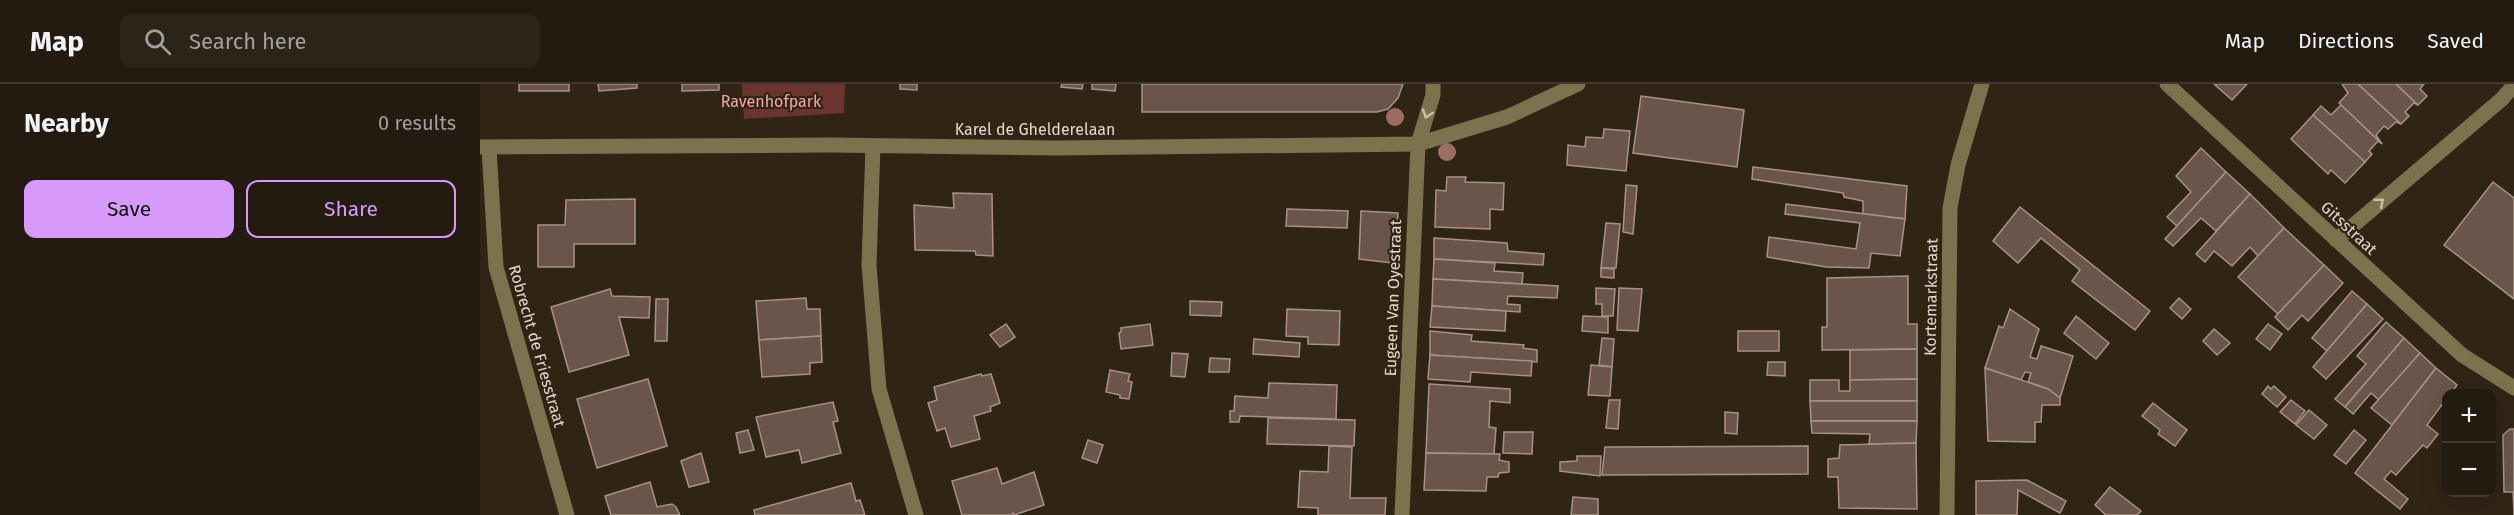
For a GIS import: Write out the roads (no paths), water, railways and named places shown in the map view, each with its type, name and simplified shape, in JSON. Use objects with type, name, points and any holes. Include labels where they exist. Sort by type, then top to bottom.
[{"type":"street","name":"Eugeen Van Oyestraat","points":[[1402,515],[1418,144],[1433,95],[1433,84]]},
{"type":"street","name":"Karel de Ghelderelaan","points":[[485,147],[1058,148],[1418,144],[1507,117],[1578,84]]},
{"type":"street","name":"Kortemarkstraat","points":[[1947,515],[1950,208],[1958,165],[1983,84]]},
{"type":"street","name":"Gitsstraat","points":[[2168,84],[2462,355],[2514,388]]},
{"type":"street","points":[[2336,240],[2502,99],[2514,85]]},
{"type":"street","points":[[873,146],[869,266],[879,389],[916,515]]},
{"type":"street","name":"Robrecht de Friesstraat","points":[[485,147],[496,267],[567,515]]},
{"type":"park label","name":"Ravenhofpark","points":[[771,101]]}]
